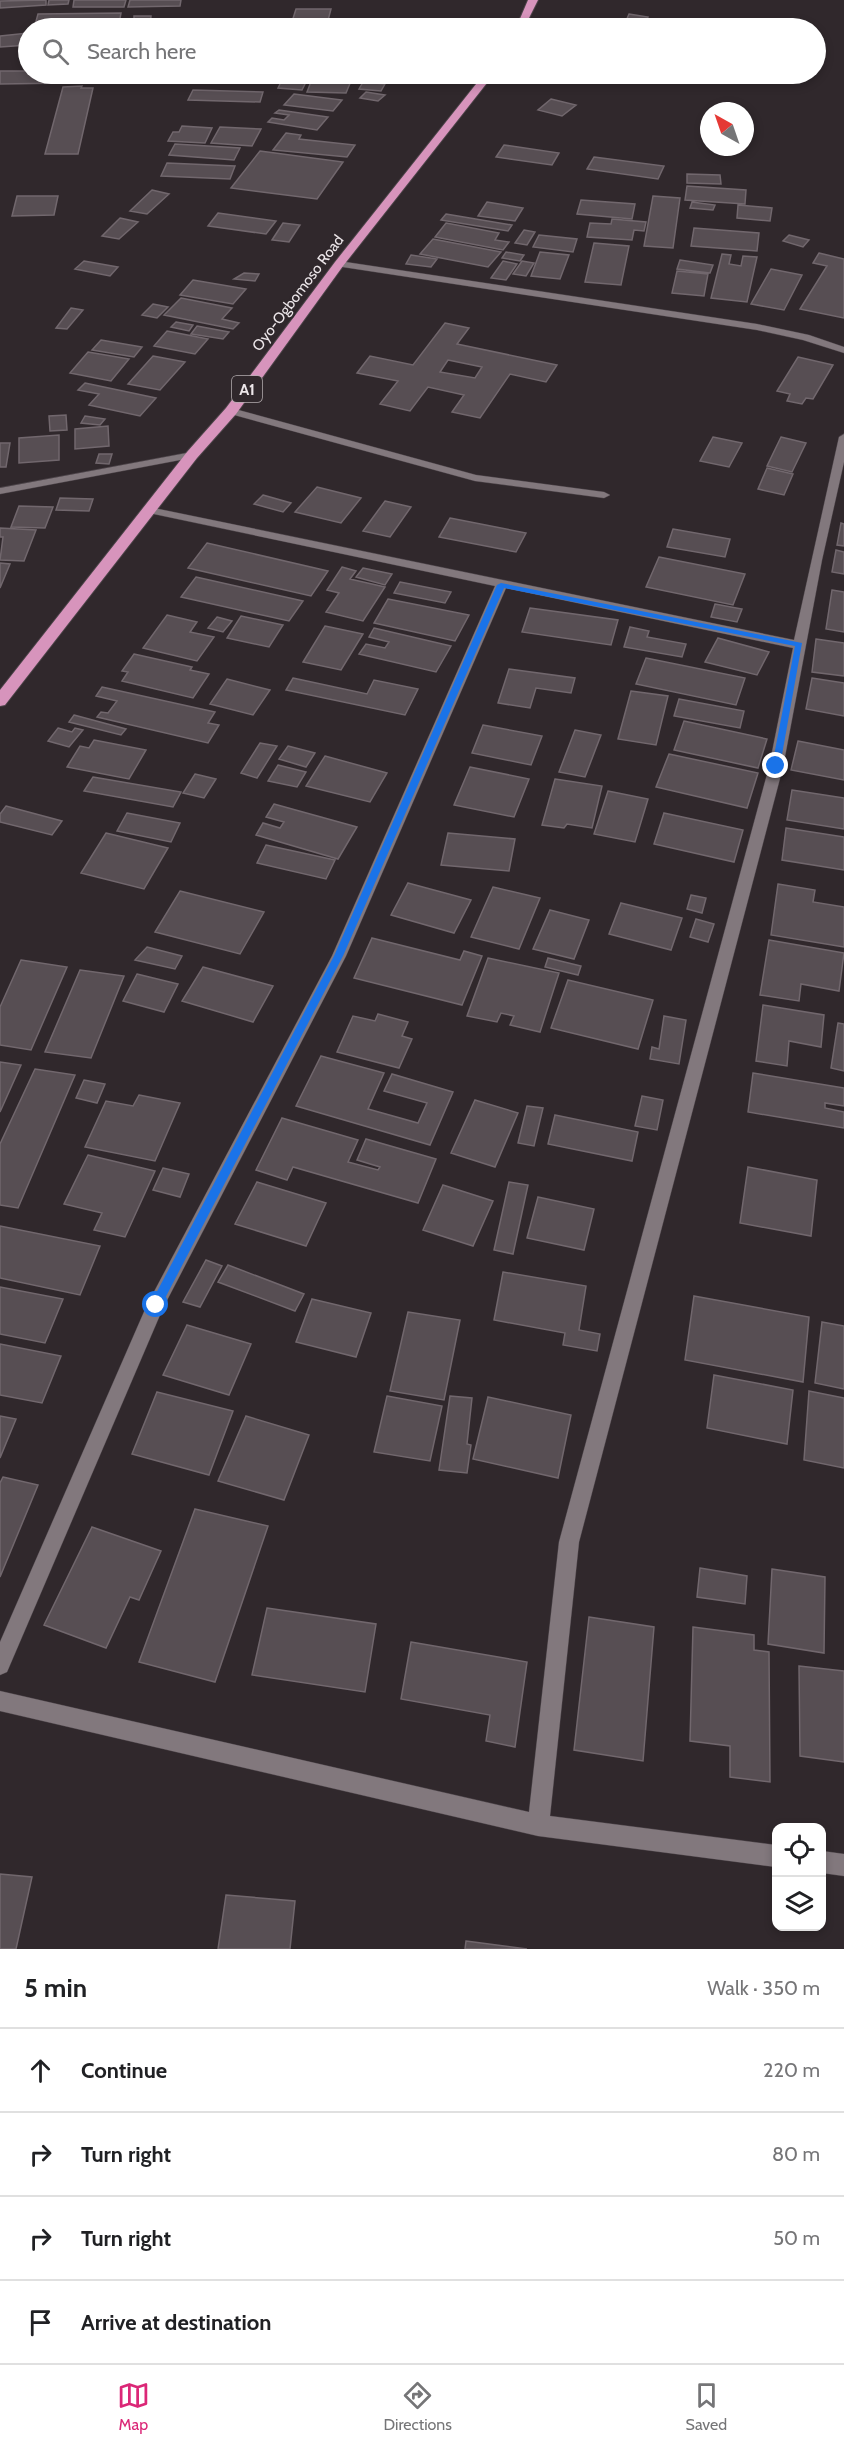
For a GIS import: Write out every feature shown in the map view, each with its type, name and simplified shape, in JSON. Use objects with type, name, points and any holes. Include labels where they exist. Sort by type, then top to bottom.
[{"type":"highway","points":[[525,18],[533,0]]},
{"type":"highway","name":"Oyo-Ogbomoso Road","points":[[0,701],[192,455],[231,411],[339,264],[481,84]]},
{"type":"street","points":[[339,264],[757,327],[805,337],[844,350]]},
{"type":"street","points":[[231,411],[475,478],[604,495]]},
{"type":"street","points":[[538,1826],[569,1542],[776,766],[799,645],[844,437]]},
{"type":"street","points":[[0,491],[192,455]]},
{"type":"street","points":[[149,510],[501,585],[799,645]]},
{"type":"street","points":[[0,1665],[156,1305],[339,956],[501,585]]},
{"type":"street","points":[[0,1701],[538,1826],[772,1855]]},
{"type":"street","points":[[826,1863],[844,1865]]},
{"type":"building","points":[[46,0],[46,5],[0,8],[0,1]]},
{"type":"building","points":[[49,0],[69,0],[68,4],[48,5]]},
{"type":"building","points":[[74,0],[126,0],[124,7],[73,7]]},
{"type":"building","points":[[130,0],[181,0],[180,6],[128,7]]},
{"type":"building","points":[[296,9],[331,9],[329,18],[293,18]]},
{"type":"building","points":[[121,13],[120,18],[37,18],[38,14]]},
{"type":"building","points":[[629,14],[648,17],[648,18],[627,18]]},
{"type":"building","points":[[134,16],[151,16],[151,18],[134,18]]},
{"type":"building","points":[[18,34],[18,46],[0,47],[0,36]]},
{"type":"building","points":[[0,71],[18,71],[18,84],[0,84]]},
{"type":"building","points":[[280,84],[305,84],[302,90],[278,88]]},
{"type":"building","points":[[310,84],[350,84],[346,93],[307,92]]},
{"type":"building","points":[[362,84],[385,84],[381,91],[359,89]]},
{"type":"building","points":[[82,86],[81,88],[93,88],[78,154],[45,154],[63,87]]},
{"type":"building","points":[[193,90],[263,92],[260,102],[188,100]]},
{"type":"building","points":[[366,92],[385,95],[378,101],[360,98]]},
{"type":"building","points":[[294,94],[342,100],[333,111],[284,105]]},
{"type":"building","points":[[551,99],[576,105],[562,116],[538,110]]},
{"type":"building","points":[[279,110],[328,117],[317,130],[268,122],[272,118],[284,120],[289,115],[275,113]]},
{"type":"building","points":[[182,126],[212,128],[205,143],[168,141],[173,132],[179,132]]},
{"type":"building","points":[[220,127],[261,129],[252,146],[211,143]]},
{"type":"building","points":[[286,133],[301,135],[299,139],[355,145],[347,157],[273,150]]},
{"type":"building","points":[[175,144],[240,148],[234,160],[169,155]]},
{"type":"building","points":[[504,145],[559,153],[552,165],[496,157]]},
{"type":"building","points":[[260,151],[343,162],[317,199],[231,188]]},
{"type":"building","points":[[594,157],[664,166],[658,179],[587,169]]},
{"type":"building","points":[[167,163],[235,166],[230,179],[161,176]]},
{"type":"building","points":[[687,174],[720,175],[721,184],[687,183]]},
{"type":"building","points":[[687,186],[746,190],[745,204],[685,200]]},
{"type":"building","points":[[152,190],[169,194],[147,214],[130,211]]},
{"type":"building","points":[[17,196],[58,196],[54,215],[12,216]]},
{"type":"building","points":[[653,196],[680,198],[673,248],[644,246]]},
{"type":"building","points":[[581,200],[635,204],[632,219],[577,214]]},
{"type":"building","points":[[487,202],[523,208],[515,221],[478,216]]},
{"type":"building","points":[[692,202],[715,205],[713,210],[690,208]]},
{"type":"building","points":[[738,205],[772,208],[770,221],[737,218]]},
{"type":"building","points":[[218,213],[276,221],[266,234],[208,226]]},
{"type":"building","points":[[446,214],[512,225],[508,231],[441,220]]},
{"type":"building","points":[[120,218],[138,222],[119,239],[102,236]]},
{"type":"building","points":[[612,219],[646,222],[644,231],[634,230],[632,240],[587,237],[590,223],[611,224]]},
{"type":"building","points":[[283,223],[300,225],[289,242],[272,240]]},
{"type":"building","points":[[446,223],[499,233],[495,240],[509,242],[503,250],[435,237]]},
{"type":"building","points":[[694,228],[759,233],[757,251],[691,246]]},
{"type":"building","points":[[524,230],[535,232],[527,245],[515,243]]},
{"type":"building","points":[[539,235],[577,239],[573,252],[533,247]]},
{"type":"building","points":[[789,235],[809,240],[803,247],[783,241]]},
{"type":"building","points":[[433,239],[501,252],[488,267],[420,254]]},
{"type":"building","points":[[594,243],[629,246],[621,285],[585,282]]},
{"type":"building","points":[[506,252],[524,255],[520,261],[502,258]]},
{"type":"building","points":[[540,252],[569,255],[560,279],[531,276]]},
{"type":"building","points":[[819,253],[844,259],[844,318],[800,309],[827,266],[813,263]]},
{"type":"building","points":[[722,254],[731,255],[729,264],[741,266],[743,256],[757,257],[747,302],[711,298]]},
{"type":"building","points":[[411,255],[437,259],[431,267],[406,264]]},
{"type":"building","points":[[680,260],[713,265],[710,273],[677,269]]},
{"type":"building","points":[[84,261],[118,267],[110,276],[75,269]]},
{"type":"building","points":[[503,261],[517,264],[506,280],[491,278]]},
{"type":"building","points":[[522,261],[534,263],[526,276],[513,274]]},
{"type":"building","points":[[771,269],[802,275],[784,310],[751,304]]},
{"type":"building","points":[[677,271],[708,274],[704,296],[672,293]]},
{"type":"building","points":[[244,273],[259,274],[255,281],[234,279]]},
{"type":"building","points":[[193,280],[246,289],[233,304],[180,295]]},
{"type":"building","points":[[181,298],[232,308],[222,319],[239,323],[233,329],[164,315]]},
{"type":"building","points":[[153,304],[168,307],[157,318],[142,315]]},
{"type":"building","points":[[71,308],[83,310],[67,329],[56,328]]},
{"type":"building","points":[[176,322],[193,325],[189,331],[171,327]]},
{"type":"building","points":[[445,323],[469,328],[457,344],[557,365],[546,382],[510,374],[480,418],[452,412],[464,395],[428,387],[410,411],[380,404],[398,381],[357,373],[370,356],[413,365]],"holes":[[[448,360],[482,367],[475,378],[440,372]]]},
{"type":"building","points":[[197,326],[229,332],[223,339],[191,334]]},
{"type":"building","points":[[167,331],[208,339],[195,354],[154,346]]},
{"type":"building","points":[[101,340],[142,347],[134,357],[92,350]]},
{"type":"building","points":[[88,352],[129,359],[111,381],[70,373]]},
{"type":"building","points":[[153,356],[185,362],[160,390],[128,384]]},
{"type":"building","points":[[798,357],[833,365],[813,399],[806,398],[802,404],[787,401],[790,394],[777,391]]},
{"type":"building","points":[[85,383],[156,398],[140,416],[89,405],[99,394],[78,390]]},
{"type":"building","points":[[66,415],[67,430],[50,431],[49,416]]},
{"type":"building","points":[[85,416],[105,419],[100,425],[81,423]]},
{"type":"building","points":[[108,426],[109,446],[75,449],[75,429]]},
{"type":"building","points":[[59,435],[59,460],[19,463],[19,438]]},
{"type":"building","points":[[713,437],[742,443],[729,467],[700,461]]},
{"type":"building","points":[[781,437],[806,443],[792,472],[767,466]]},
{"type":"building","points":[[0,443],[10,443],[6,467],[0,467]]},
{"type":"building","points":[[99,454],[112,454],[109,464],[96,463]]},
{"type":"building","points":[[767,468],[793,474],[784,495],[758,489]]},
{"type":"building","points":[[317,487],[361,498],[341,523],[295,512]]},
{"type":"building","points":[[263,495],[291,503],[283,512],[254,504]]},
{"type":"building","points":[[60,498],[93,499],[89,511],[56,510]]},
{"type":"building","points":[[385,501],[411,507],[390,537],[363,531]]},
{"type":"building","points":[[19,506],[53,507],[45,528],[11,527]]},
{"type":"building","points":[[450,518],[526,533],[516,552],[439,537]]},
{"type":"building","points":[[841,523],[844,524],[844,546],[837,545]]},
{"type":"building","points":[[0,528],[36,530],[24,561],[0,560],[3,537],[0,537]]},
{"type":"building","points":[[673,529],[730,539],[725,557],[667,547]]},
{"type":"building","points":[[207,543],[328,571],[311,596],[188,568]]},
{"type":"building","points":[[836,550],[844,552],[844,574],[832,572]]},
{"type":"building","points":[[659,557],[745,574],[733,605],[646,587]]},
{"type":"building","points":[[0,563],[10,564],[0,588]]},
{"type":"building","points":[[342,567],[356,571],[350,579],[385,587],[363,621],[326,612],[339,593],[327,590]]},
{"type":"building","points":[[363,568],[392,574],[385,585],[356,577]]},
{"type":"building","points":[[196,577],[303,601],[289,621],[181,597]]},
{"type":"building","points":[[400,582],[451,592],[445,603],[394,593]]},
{"type":"building","points":[[832,590],[844,592],[844,632],[826,629]]},
{"type":"building","points":[[388,599],[469,615],[455,641],[374,623]]},
{"type":"building","points":[[715,604],[742,609],[737,622],[711,617]]},
{"type":"building","points":[[530,608],[618,620],[611,645],[522,632]]},
{"type":"building","points":[[167,615],[197,622],[190,632],[214,637],[197,661],[143,648]]},
{"type":"building","points":[[241,616],[283,625],[269,647],[227,638]]},
{"type":"building","points":[[217,617],[232,621],[223,632],[208,628]]},
{"type":"building","points":[[325,626],[363,634],[341,670],[303,662]]},
{"type":"building","points":[[630,627],[649,631],[647,637],[686,644],[682,657],[624,647]]},
{"type":"building","points":[[374,628],[451,646],[436,672],[359,654],[366,644],[385,648],[389,642],[369,637]]},
{"type":"building","points":[[718,638],[769,652],[757,675],[705,662]]},
{"type":"building","points":[[816,639],[844,643],[844,676],[812,672]]},
{"type":"building","points":[[134,654],[192,667],[190,670],[209,674],[193,698],[122,681],[128,672],[122,671]]},
{"type":"building","points":[[646,658],[745,678],[736,705],[636,684]]},
{"type":"building","points":[[509,669],[575,678],[571,693],[536,688],[530,708],[498,703]]},
{"type":"building","points":[[293,678],[367,694],[374,680],[418,689],[405,715],[286,690]]},
{"type":"building","points":[[812,678],[844,683],[844,716],[806,709]]},
{"type":"building","points":[[227,679],[270,690],[253,715],[210,704]]},
{"type":"building","points":[[102,687],[215,712],[208,723],[219,725],[208,743],[97,717],[101,712],[108,713],[117,701],[96,696]]},
{"type":"building","points":[[631,691],[668,696],[656,745],[618,739]]},
{"type":"building","points":[[679,699],[744,711],[740,728],[674,716]]},
{"type":"building","points":[[74,715],[126,729],[121,735],[69,722]]},
{"type":"building","points":[[684,721],[767,739],[758,768],[674,750]]},
{"type":"building","points":[[483,725],[542,736],[531,765],[472,753]]},
{"type":"building","points":[[58,728],[72,732],[75,728],[83,730],[69,747],[48,741]]},
{"type":"building","points":[[575,730],[601,735],[585,777],[559,772]]},
{"type":"building","points":[[94,740],[146,750],[129,779],[67,767],[80,746],[89,748]]},
{"type":"building","points":[[798,741],[844,750],[844,780],[791,770]]},
{"type":"building","points":[[260,743],[277,746],[257,778],[241,773]]},
{"type":"building","points":[[288,746],[315,753],[306,767],[279,759]]},
{"type":"building","points":[[669,754],[758,773],[747,808],[656,787]]},
{"type":"building","points":[[325,756],[387,773],[370,802],[306,786]]},
{"type":"building","points":[[278,765],[306,772],[297,787],[268,781]]},
{"type":"building","points":[[470,767],[529,779],[514,817],[454,805]]},
{"type":"building","points":[[195,774],[216,779],[204,798],[183,793]]},
{"type":"building","points":[[93,777],[181,792],[173,807],[84,791]]},
{"type":"building","points":[[555,779],[602,786],[592,828],[567,824],[564,828],[542,825]]},
{"type":"building","points":[[792,790],[844,798],[844,829],[787,820]]},
{"type":"building","points":[[608,791],[648,799],[635,842],[594,834]]},
{"type":"building","points":[[274,804],[357,827],[338,859],[256,835],[263,823],[280,828],[284,822],[266,817]]},
{"type":"building","points":[[6,806],[62,821],[52,835],[0,822],[0,814]]},
{"type":"building","points":[[127,813],[180,823],[171,842],[117,831]]},
{"type":"building","points":[[664,813],[743,830],[734,862],[654,844]]},
{"type":"building","points":[[786,828],[844,837],[844,870],[782,860]]},
{"type":"building","points":[[106,833],[168,848],[144,889],[81,873]]},
{"type":"building","points":[[448,833],[515,839],[509,871],[441,865]]},
{"type":"building","points":[[266,845],[335,860],[326,879],[257,863]]},
{"type":"building","points":[[408,883],[471,900],[454,933],[391,915]]},
{"type":"building","points":[[778,884],[815,890],[813,902],[844,907],[844,947],[771,935]]},
{"type":"building","points":[[493,887],[540,898],[519,949],[471,937]]},
{"type":"building","points":[[180,891],[264,912],[240,954],[155,932]]},
{"type":"building","points":[[691,895],[706,898],[702,913],[687,909]]},
{"type":"building","points":[[621,903],[682,918],[671,950],[609,934]]},
{"type":"building","points":[[550,910],[589,920],[574,959],[533,949]]},
{"type":"building","points":[[696,919],[714,924],[708,942],[690,937]]},
{"type":"building","points":[[372,938],[460,960],[464,951],[482,956],[462,1005],[354,978]]},
{"type":"building","points":[[769,940],[844,953],[839,991],[801,984],[799,1001],[760,995]]},
{"type":"building","points":[[147,947],[182,956],[175,969],[135,960]]},
{"type":"building","points":[[488,958],[559,973],[540,1032],[510,1025],[514,1016],[501,1013],[497,1022],[467,1016]]},
{"type":"building","points":[[548,958],[581,966],[578,975],[545,967]]},
{"type":"building","points":[[21,960],[67,967],[31,1050],[0,1045],[0,1007]]},
{"type":"building","points":[[203,967],[273,986],[253,1022],[182,1001]]},
{"type":"building","points":[[80,970],[124,976],[91,1058],[45,1052]]},
{"type":"building","points":[[137,974],[178,984],[164,1012],[123,1001]]},
{"type":"building","points":[[568,980],[653,1000],[638,1049],[551,1028]]},
{"type":"building","points":[[763,1005],[824,1015],[821,1047],[789,1041],[787,1066],[756,1061]]},
{"type":"building","points":[[378,1014],[408,1022],[402,1036],[412,1039],[399,1068],[337,1052],[353,1016],[375,1021]]},
{"type":"building","points":[[664,1016],[686,1020],[679,1064],[650,1059],[652,1047],[659,1049]]},
{"type":"building","points":[[838,1023],[844,1024],[844,1071],[831,1068]]},
{"type":"building","points":[[321,1056],[384,1073],[368,1109],[418,1123],[427,1103],[384,1091],[392,1074],[453,1092],[430,1145],[296,1106]]},
{"type":"building","points":[[0,1062],[21,1065],[0,1112]]},
{"type":"building","points":[[35,1069],[75,1075],[18,1208],[0,1205],[0,1144]]},
{"type":"building","points":[[753,1073],[844,1088],[844,1106],[825,1103],[825,1108],[844,1112],[844,1128],[748,1112]]},
{"type":"building","points":[[84,1080],[105,1084],[97,1103],[76,1098]]},
{"type":"building","points":[[139,1095],[180,1103],[155,1161],[85,1147],[106,1101],[133,1106]]},
{"type":"building","points":[[642,1096],[663,1100],[657,1130],[635,1126]]},
{"type":"building","points":[[475,1100],[518,1113],[495,1167],[451,1153]]},
{"type":"building","points":[[527,1106],[543,1108],[534,1146],[518,1143]]},
{"type":"building","points":[[555,1115],[638,1132],[632,1161],[548,1144]]},
{"type":"building","points":[[282,1118],[358,1140],[348,1162],[378,1170],[380,1167],[357,1160],[366,1139],[436,1159],[418,1203],[293,1167],[287,1180],[256,1170]]},
{"type":"building","points":[[88,1155],[155,1171],[125,1237],[94,1230],[102,1213],[64,1204]]},
{"type":"building","points":[[748,1167],[817,1180],[811,1236],[740,1223]]},
{"type":"building","points":[[163,1168],[189,1174],[180,1197],[153,1190]]},
{"type":"building","points":[[257,1182],[326,1203],[306,1246],[235,1224]]},
{"type":"building","points":[[509,1182],[528,1185],[513,1254],[494,1250]]},
{"type":"building","points":[[443,1185],[493,1201],[473,1246],[423,1230]]},
{"type":"building","points":[[538,1197],[594,1209],[584,1250],[527,1238]]},
{"type":"building","points":[[0,1226],[100,1246],[80,1295],[0,1278]]},
{"type":"building","points":[[206,1260],[222,1266],[200,1307],[183,1302]]},
{"type":"building","points":[[228,1265],[304,1294],[295,1311],[218,1282]]},
{"type":"building","points":[[503,1272],[586,1286],[579,1330],[600,1334],[597,1351],[563,1345],[565,1333],[494,1320]]},
{"type":"building","points":[[0,1287],[63,1299],[45,1343],[0,1334]]},
{"type":"building","points":[[694,1296],[809,1317],[803,1382],[685,1360]]},
{"type":"building","points":[[312,1299],[371,1313],[356,1357],[296,1342]]},
{"type":"building","points":[[408,1312],[460,1320],[444,1400],[390,1391]]},
{"type":"building","points":[[822,1322],[844,1326],[844,1389],[815,1383]]},
{"type":"building","points":[[187,1325],[251,1344],[229,1395],[163,1375]]},
{"type":"building","points":[[0,1344],[61,1356],[42,1403],[0,1395]]},
{"type":"building","points":[[714,1375],[793,1390],[787,1444],[707,1428]]},
{"type":"building","points":[[809,1391],[844,1398],[844,1468],[804,1460]]},
{"type":"building","points":[[157,1392],[233,1411],[209,1475],[132,1454]]},
{"type":"building","points":[[387,1396],[442,1406],[430,1461],[374,1452]]},
{"type":"building","points":[[450,1396],[472,1398],[467,1444],[471,1445],[467,1473],[439,1470]]},
{"type":"building","points":[[488,1397],[571,1415],[558,1478],[473,1459]]},
{"type":"building","points":[[0,1416],[16,1419],[0,1458]]},
{"type":"building","points":[[246,1416],[309,1435],[284,1500],[218,1481]]},
{"type":"building","points":[[3,1477],[38,1485],[0,1577],[0,1483]]},
{"type":"building","points":[[195,1509],[268,1526],[215,1682],[139,1662]]},
{"type":"building","points":[[92,1527],[161,1551],[139,1600],[130,1597],[106,1648],[44,1625]]},
{"type":"building","points":[[700,1568],[747,1576],[745,1604],[697,1597]]},
{"type":"building","points":[[772,1569],[825,1577],[824,1653],[768,1644]]},
{"type":"building","points":[[267,1608],[376,1624],[365,1692],[252,1675]]},
{"type":"building","points":[[589,1617],[654,1627],[643,1761],[574,1750]]},
{"type":"building","points":[[693,1627],[754,1635],[754,1650],[769,1652],[770,1782],[730,1777],[730,1746],[690,1741]]},
{"type":"building","points":[[411,1642],[527,1662],[515,1747],[486,1741],[490,1715],[401,1699]]},
{"type":"building","points":[[799,1666],[844,1671],[844,1762],[800,1756]]},
{"type":"building","points":[[0,1874],[32,1877],[16,1949],[0,1949]]},
{"type":"building","points":[[226,1895],[295,1901],[290,1949],[218,1949]]},
{"type":"building","points":[[466,1941],[527,1949],[465,1949]]},
{"type":"route","points":[[156,1305],[339,956],[501,585],[799,645],[776,766]]}]
